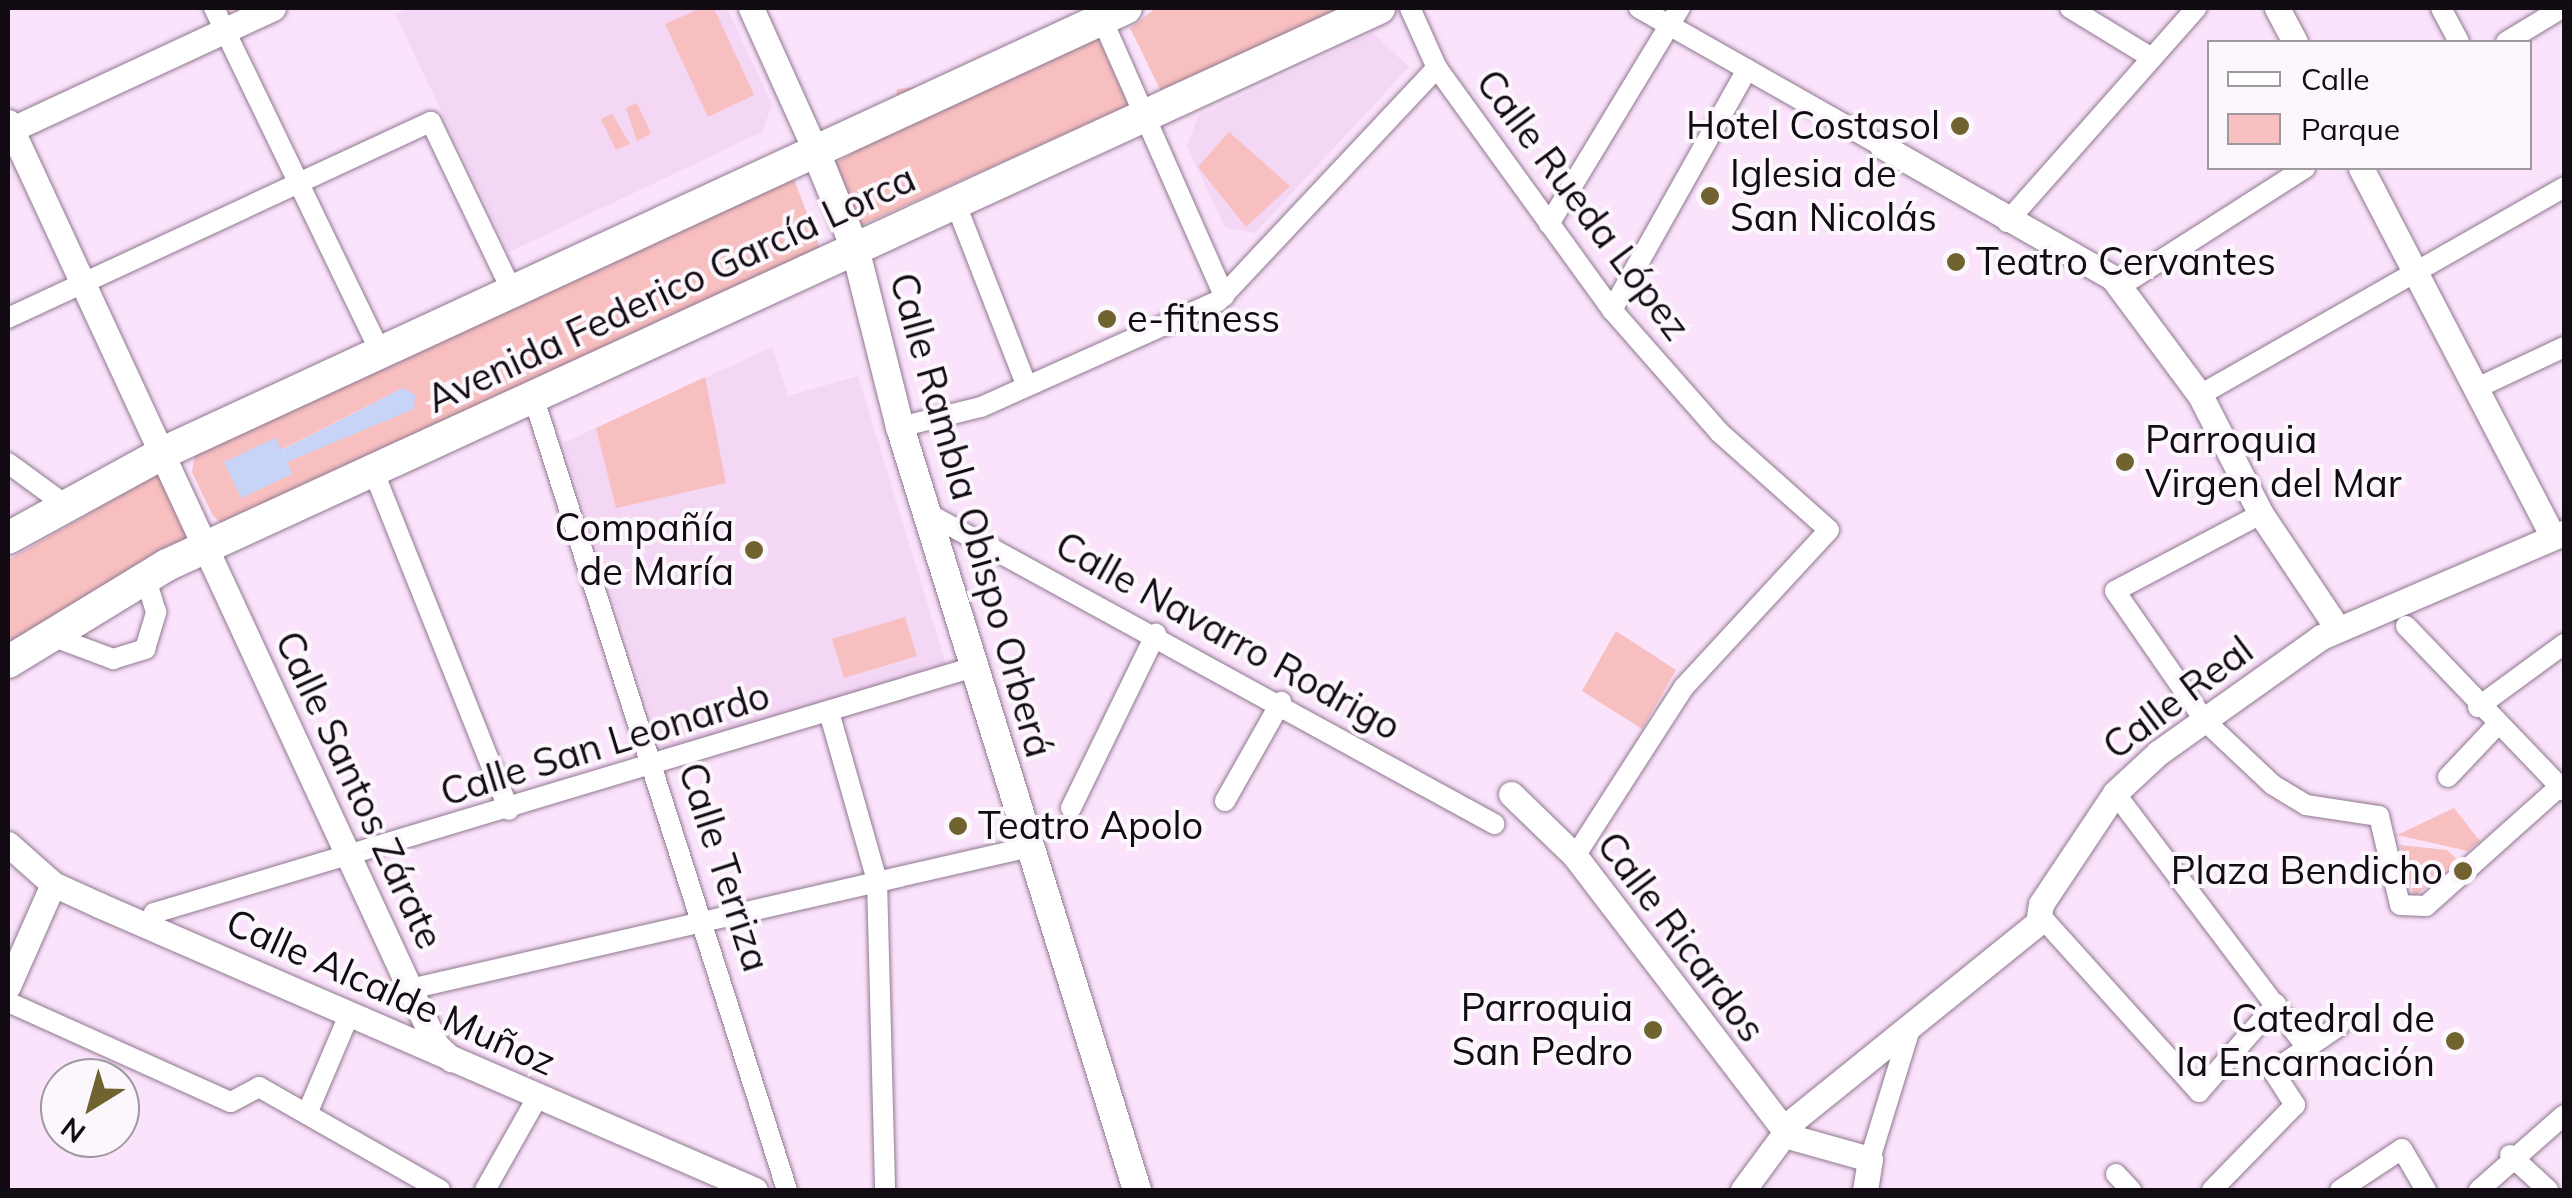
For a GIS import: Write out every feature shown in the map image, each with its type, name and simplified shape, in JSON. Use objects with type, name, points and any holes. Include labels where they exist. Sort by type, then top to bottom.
[{"type":"main road","name":"Avenida Federico García Lorca","points":[[8,662],[46,634],[145,576],[1379,8]]},
{"type":"main road","name":"Avenida Federico García Lorca","points":[[8,538],[169,450],[1108,11]]},
{"type":"main road","name":"Calle Rambla Obispo Orberá","points":[[815,150],[854,248],[900,428],[1137,1190]]},
{"type":"street","points":[[9,127],[219,19],[273,8]]},
{"type":"street","points":[[752,8],[815,150]]},
{"type":"street","name":"Calle Rueda López","points":[[1410,8],[1437,68],[1612,310],[1719,432],[1829,530],[1684,688],[1575,856]]},
{"type":"street","points":[[1639,8],[1675,16],[1746,69],[2119,287],[2200,395],[2261,514],[2338,629]]},
{"type":"street","points":[[2070,8],[2152,58]]},
{"type":"street","points":[[2007,222],[2196,8]]},
{"type":"street","points":[[2276,8],[2294,40]]},
{"type":"street","points":[[2440,8],[2458,40]]},
{"type":"street","points":[[2509,40],[2562,8]]},
{"type":"street","points":[[1108,11],[1145,114],[1224,296]]},
{"type":"street","points":[[1550,224],[1675,16]]},
{"type":"street","points":[[219,19],[380,352]]},
{"type":"street","points":[[900,428],[981,407],[1224,296],[1437,68]]},
{"type":"street","points":[[1612,310],[1746,69]]},
{"type":"street","points":[[8,318],[431,122],[512,291]]},
{"type":"street","name":"Calle Santos Zárate","points":[[9,127],[213,544],[410,989],[425,1039],[451,1059]]},
{"type":"street","points":[[2119,287],[2302,170]]},
{"type":"street","points":[[2361,170],[2559,535]]},
{"type":"street","points":[[2200,395],[2564,187]]},
{"type":"street","points":[[955,202],[1026,384]]},
{"type":"street","points":[[1216,274],[1247,272]]},
{"type":"street","points":[[2477,388],[2564,347]]},
{"type":"street","name":"Calle Terriza","points":[[534,396],[704,918],[787,1190]]},
{"type":"street","points":[[8,463],[64,504]]},
{"type":"street","points":[[373,470],[509,810]]},
{"type":"street","name":"Calle Navarro Rodrigo","points":[[926,513],[1281,702],[1494,824]]},
{"type":"street","points":[[2261,514],[2115,591],[2205,721],[2306,805],[2379,816],[2396,898],[2408,909],[2426,906],[2500,845],[2557,785],[2564,760]]},
{"type":"street","name":"Calle Real","points":[[1743,1190],[1785,1133],[1854,1066],[1914,1027],[2038,923],[2038,913],[2115,793],[2205,721],[2338,629],[2559,535]]},
{"type":"street","points":[[46,634],[113,658],[145,649],[156,612],[145,576]]},
{"type":"street","points":[[2406,626],[2496,726],[2557,785]]},
{"type":"street","points":[[1072,808],[1156,634]]},
{"type":"street","points":[[2478,707],[2557,649],[2564,672]]},
{"type":"street","name":"Calle San Leonardo","points":[[153,928],[154,913],[509,810],[974,666]]},
{"type":"street","points":[[1226,801],[1281,702]]},
{"type":"street","points":[[830,712],[877,880],[886,1190]]},
{"type":"street","points":[[2448,777],[2496,726]]},
{"type":"street","points":[[2115,793],[2304,1044]]},
{"type":"street","name":"Calle Ricardos","points":[[1511,794],[1575,856],[1785,1133]]},
{"type":"street","name":"Calle Alcalde Muñoz","points":[[8,844],[53,884],[349,1016],[425,1039]]},
{"type":"street","points":[[410,989],[704,918],[1030,846]]},
{"type":"street","points":[[8,986],[53,884]]},
{"type":"street","points":[[2038,913],[2199,1092],[2276,1004]]},
{"type":"street","points":[[8,1002],[183,1088],[231,1102],[253,1086],[309,1110],[440,1190]]},
{"type":"street","points":[[309,1110],[349,1016]]},
{"type":"street","points":[[2212,1190],[2295,1105],[2273,1071],[2304,1044],[2339,1026]]},
{"type":"street","points":[[1865,1190],[1870,1159],[1914,1027]]},
{"type":"street","name":"Calle Alcalde Muñoz","points":[[451,1059],[755,1190]]},
{"type":"street","points":[[485,1190],[536,1098]]},
{"type":"street","points":[[2479,1190],[2510,1155],[2564,1115]]},
{"type":"street","points":[[1785,1133],[1870,1159]]},
{"type":"street","points":[[2344,1186],[2402,1149],[2426,1190]]},
{"type":"street","points":[[2510,1155],[2548,1190]]},
{"type":"street","points":[[2116,1174],[2131,1190]]},
{"type":"shaded area","points":[[410,8],[727,8],[772,105],[762,132],[509,252],[395,14]]},
{"type":"shaded area","points":[[1373,33],[1409,67],[1255,233],[1225,228],[1187,146],[1198,116]]},
{"type":"shaded area","name":"Compañía de María","points":[[772,347],[788,396],[858,376],[947,668],[663,753],[563,443]]},
{"type":"green space","points":[[701,8],[714,8],[754,95],[708,117],[665,24]]},
{"type":"green space","points":[[1156,8],[1349,8],[1162,93],[1130,28]]},
{"type":"green space","points":[[1098,38],[1129,105],[860,226],[833,165],[894,127],[897,89],[997,79]]},
{"type":"green space","points":[[637,103],[651,134],[637,141],[626,108]]},
{"type":"green space","points":[[612,114],[630,144],[616,150],[601,119]]},
{"type":"green space","points":[[1229,132],[1290,186],[1246,227],[1198,167]]},
{"type":"green space","points":[[794,179],[820,248],[223,524],[213,516],[192,472],[195,454]],"holes":[[[403,388],[413,408],[287,462],[292,474],[275,438],[281,450]]]},
{"type":"green space","points":[[705,377],[726,483],[616,508],[596,428]]},
{"type":"green space","points":[[158,474],[190,537],[8,654],[8,560]]},
{"type":"green space","points":[[905,617],[917,656],[844,678],[832,639]]},
{"type":"green space","points":[[1616,631],[1676,670],[1642,729],[1582,691]]},
{"type":"green space","points":[[2454,808],[2480,841],[2468,851],[2397,835]]},
{"type":"green space","points":[[2400,845],[2447,850],[2458,860],[2414,897]]},
{"type":"water","points":[[403,388],[415,395],[414,409],[287,462],[292,474],[241,498],[224,462],[275,438],[282,450]]},
{"type":"place","name":"Hotel Costasol","points":[[1960,126]]},
{"type":"place","name":"Iglesia de San Nicolás","points":[[1710,196]]},
{"type":"place","name":"Teatro Cervantes","points":[[1956,262]]},
{"type":"place","name":"e-fitness","points":[[1107,319]]},
{"type":"place","name":"Parroquia Virgen del Mar","points":[[2125,462]]},
{"type":"place","name":"Compañía de María","points":[[754,550]]},
{"type":"place","name":"Teatro Apolo","points":[[958,826]]},
{"type":"place","name":"Plaza Bendicho","points":[[2463,871]]},
{"type":"place","name":"Parroquia San Pedro","points":[[1653,1030]]},
{"type":"place","name":"Catedral de la Encarnación","points":[[2455,1041]]}]
